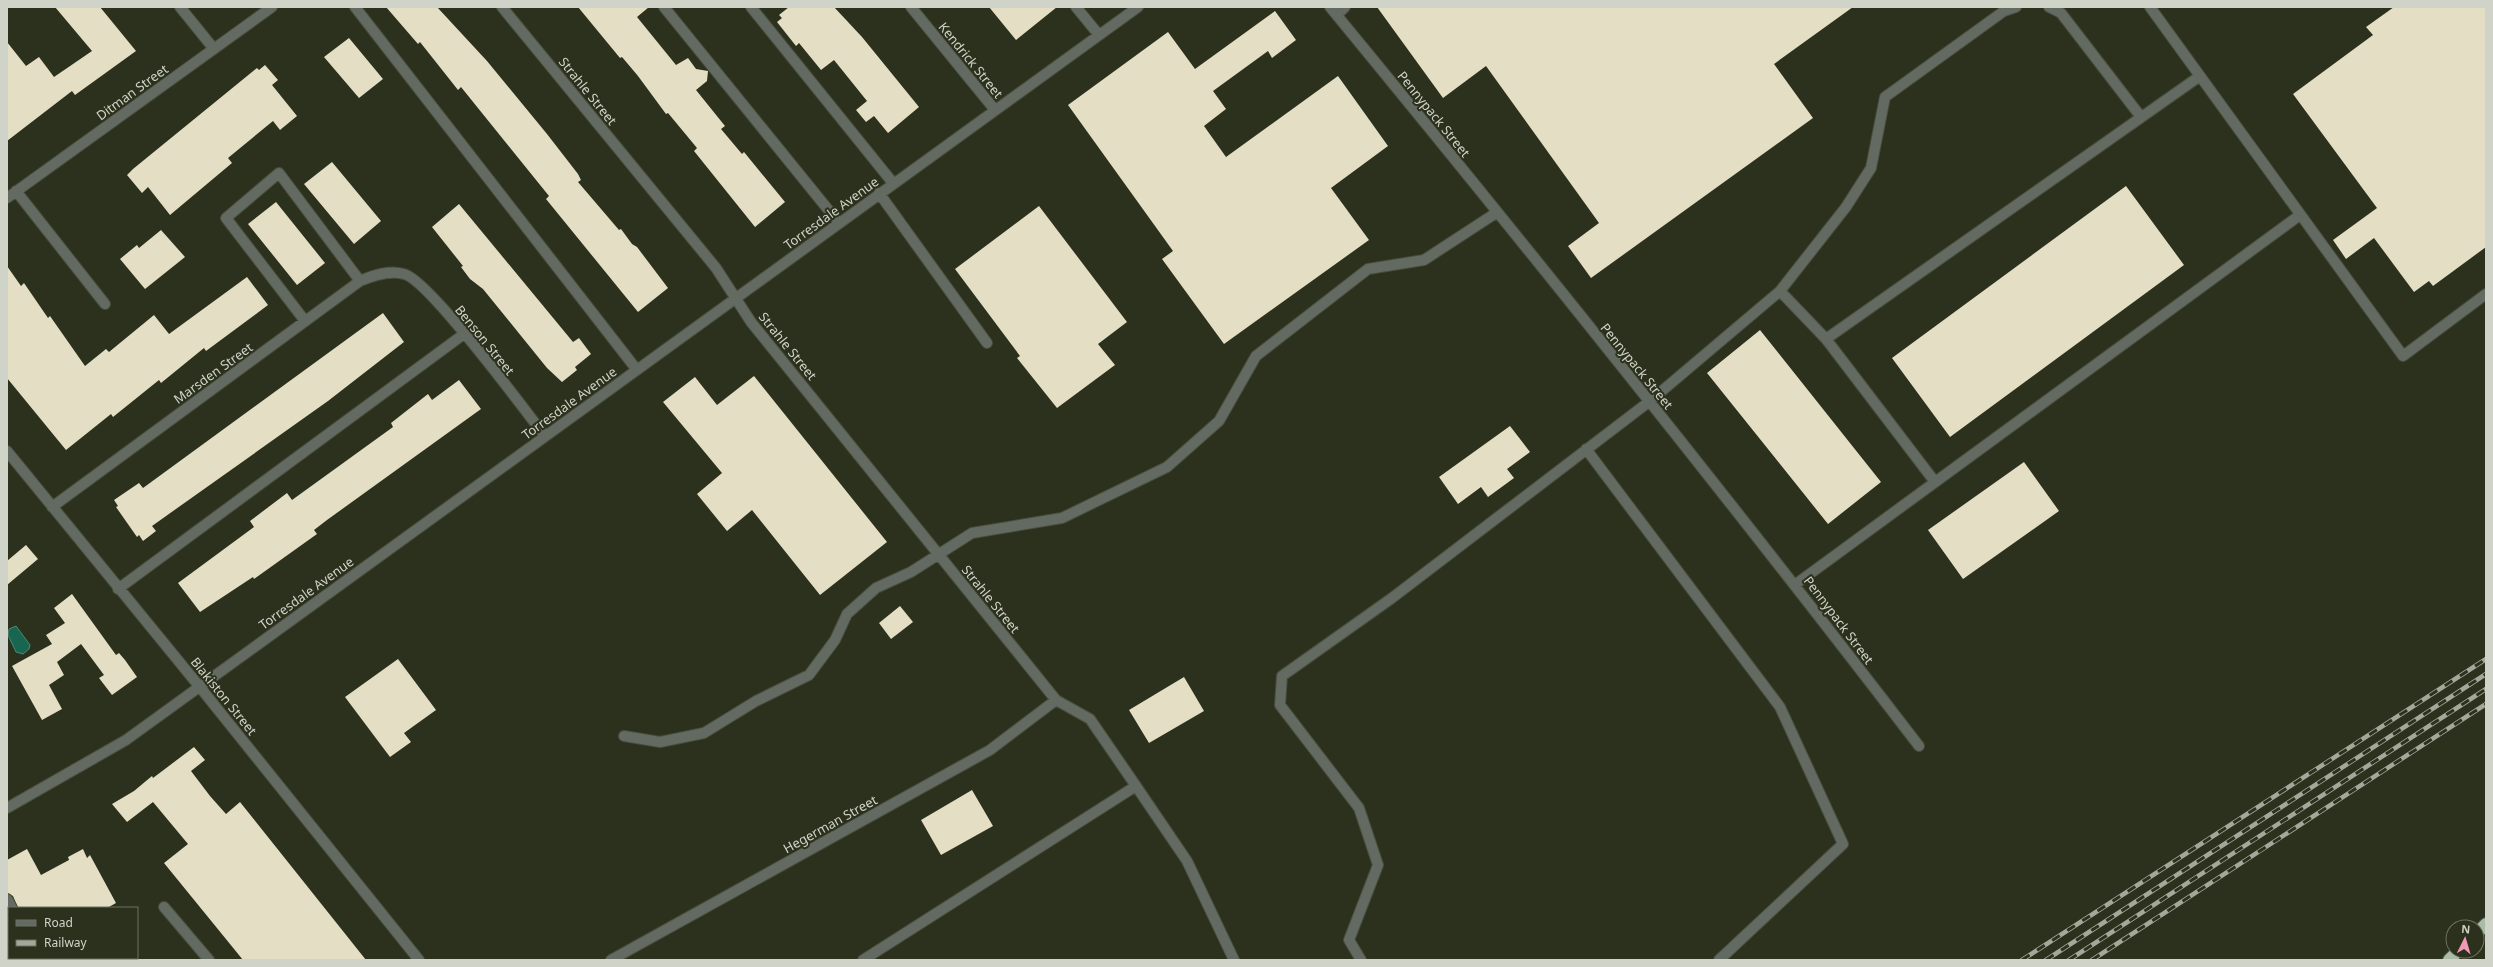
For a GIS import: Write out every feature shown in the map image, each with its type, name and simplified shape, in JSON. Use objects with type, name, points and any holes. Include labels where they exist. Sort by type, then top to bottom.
[{"type":"street","points":[[180,7],[214,49]]},
{"type":"street","name":"Ditman Street","points":[[7,198],[272,7]]},
{"type":"street","points":[[355,7],[637,370]]},
{"type":"street","name":"Strahle Street","points":[[502,7],[716,268],[751,322],[1056,700]]},
{"type":"street","points":[[664,7],[839,223]]},
{"type":"street","points":[[751,7],[893,183]]},
{"type":"street","name":"Kendrick Street","points":[[911,7],[995,110]]},
{"type":"street","points":[[1076,7],[1099,35]]},
{"type":"street","name":"Torresdale Avenue","points":[[7,808],[126,740],[879,193],[1138,7]]},
{"type":"street","name":"Pennypack Street","points":[[1330,7],[1650,401],[1796,584],[1919,746]]},
{"type":"street","points":[[1337,15],[1345,7]]},
{"type":"street","points":[[1361,960],[1349,940],[1378,865],[1359,808],[1280,705],[1282,676],[1392,598],[1650,401],[1780,292],[1846,207],[1871,168],[1885,97],[2004,11],[2016,7]]},
{"type":"street","points":[[2049,7],[2061,13],[2141,117]]},
{"type":"street","points":[[2150,7],[2403,356],[2486,294]]},
{"type":"street","points":[[1826,339],[2200,76]]},
{"type":"street","points":[[305,322],[226,218],[279,173],[360,281]]},
{"type":"street","points":[[16,192],[105,304]]},
{"type":"street","points":[[879,193],[987,343]]},
{"type":"street","points":[[624,736],[660,742],[704,733],[756,701],[809,674],[834,640],[847,614],[876,588],[911,572],[972,533],[1062,518],[1167,467],[1219,421],[1256,356],[1368,269],[1424,260],[1496,213]]},
{"type":"street","points":[[1796,584],[2300,215]]},
{"type":"street","name":"Marsden Street","points":[[52,507],[360,281],[378,273],[394,273]]},
{"type":"street","name":"Benson Street","points":[[394,273],[405,274],[419,283],[435,297],[545,436]]},
{"type":"street","points":[[1780,292],[1826,339],[1935,482]]},
{"type":"street","points":[[118,589],[464,334]]},
{"type":"street","points":[[1586,449],[1780,707],[1844,844],[1718,960]]},
{"type":"street","name":"Blakiston Street","points":[[7,451],[118,589],[199,686],[418,960]]},
{"type":"street","points":[[1056,700],[1090,719],[1136,786],[1186,861],[1234,960]]},
{"type":"street","name":"Hegerman Street","points":[[611,960],[990,750],[1056,700]]},
{"type":"street","points":[[863,960],[1136,786]]},
{"type":"street","points":[[164,907],[209,960]]},
{"type":"shaded area","points":[[16,626],[30,645],[29,649],[23,654],[16,652],[8,635],[9,629]]},
{"type":"building","points":[[55,7],[100,7],[136,51],[75,95],[72,91],[7,141],[7,42],[26,66],[39,57],[54,77],[92,51]]},
{"type":"building","points":[[386,7],[437,7],[487,61],[578,174],[581,180],[578,182],[619,230],[621,229],[632,244],[637,247],[668,288],[638,312],[546,199],[549,196],[461,87],[458,90],[420,42],[418,44]]},
{"type":"building","points":[[578,7],[649,7],[637,17],[676,65],[688,58],[696,69],[708,71],[707,81],[696,90],[725,126],[721,129],[742,154],[744,152],[785,202],[755,227],[694,151],[697,148],[668,113],[666,114],[638,76],[622,57],[620,58]]},
{"type":"building","points":[[789,7],[834,7],[862,37],[919,107],[888,133],[874,116],[866,122],[856,110],[867,101],[834,60],[821,70],[799,43],[796,46],[777,22],[782,18],[779,15]]},
{"type":"building","points":[[989,7],[1057,7],[1016,40]]},
{"type":"building","points":[[1377,7],[1853,7],[1774,64],[1813,118],[1591,278],[1568,246],[1599,223],[1486,66],[1443,98]]},
{"type":"building","points":[[2394,7],[2486,7],[2486,247],[2433,286],[2429,281],[2414,292],[2374,238],[2346,259],[2333,240],[2377,208],[2293,94],[2373,35],[2366,27]]},
{"type":"building","points":[[1275,11],[1296,40],[1272,58],[1268,51],[1213,91],[1226,109],[1204,126],[1226,157],[1338,76],[1388,146],[1331,188],[1369,240],[1224,344],[1162,259],[1173,251],[1068,105],[1168,32],[1195,69]]},
{"type":"building","points":[[349,38],[383,79],[359,98],[324,57]]},
{"type":"building","points":[[265,65],[278,80],[272,85],[297,116],[280,130],[273,121],[228,158],[232,163],[170,215],[148,187],[142,193],[127,175],[257,68],[259,70]]},
{"type":"building","points":[[332,162],[381,221],[354,244],[304,184]]},
{"type":"building","points":[[2126,186],[2184,265],[1950,437],[1892,358]]},
{"type":"building","points":[[276,202],[325,263],[297,285],[248,224]]},
{"type":"building","points":[[459,204],[573,342],[579,338],[591,354],[575,367],[577,370],[562,382],[547,368],[483,289],[470,279],[461,267],[463,266],[432,227]]},
{"type":"building","points":[[1039,206],[1127,322],[1098,344],[1115,365],[1057,408],[1017,358],[1020,356],[955,269]]},
{"type":"building","points":[[161,230],[185,257],[145,289],[120,259],[137,245],[139,248]]},
{"type":"building","points":[[7,266],[21,286],[24,283],[48,318],[50,316],[85,366],[106,349],[109,352],[154,315],[169,334],[247,277],[268,305],[206,351],[204,348],[161,383],[159,380],[113,417],[111,414],[66,450],[7,378]]},
{"type":"building","points":[[383,313],[404,342],[328,401],[152,526],[156,531],[143,541],[139,535],[137,537],[116,507],[118,506],[114,500],[139,483],[143,488]]},
{"type":"building","points":[[1760,330],[1881,482],[1828,524],[1707,373]]},
{"type":"building","points":[[754,376],[887,542],[820,595],[752,510],[727,531],[697,494],[722,473],[663,402],[695,377],[717,405]]},
{"type":"building","points":[[459,380],[481,409],[327,520],[314,530],[317,534],[254,579],[253,577],[200,612],[178,583],[254,527],[250,521],[287,493],[292,500],[393,427],[391,423],[428,394],[432,400]]},
{"type":"building","points":[[1510,426],[1530,452],[1507,469],[1514,478],[1488,497],[1481,487],[1458,504],[1439,477]]},
{"type":"building","points":[[2024,462],[2059,511],[1963,579],[1928,530]]},
{"type":"building","points":[[26,545],[38,559],[7,585],[7,561]]},
{"type":"building","points":[[72,594],[116,655],[119,653],[137,677],[112,695],[99,678],[104,675],[81,644],[57,662],[64,675],[49,685],[62,709],[42,720],[12,666],[52,644],[46,635],[65,623],[54,608]]},
{"type":"building","points":[[900,606],[913,622],[891,639],[879,623]]},
{"type":"building","points":[[398,659],[436,710],[404,733],[411,742],[390,757],[345,697]]},
{"type":"building","points":[[1184,677],[1204,711],[1149,743],[1129,710]]},
{"type":"building","points":[[194,747],[205,760],[191,771],[210,796],[226,814],[240,802],[366,960],[243,960],[164,863],[188,844],[153,802],[127,822],[112,804],[134,791],[152,776],[153,778]]},
{"type":"building","points":[[972,790],[993,826],[941,855],[921,820]]},
{"type":"building","points":[[27,849],[41,875],[69,860],[68,857],[83,849],[87,858],[90,855],[116,903],[109,907],[18,907],[13,896],[7,893],[7,860]]},
{"type":"railway","points":[[2022,960],[2486,659]]},
{"type":"railway","points":[[2046,960],[2486,674]]},
{"type":"railway","points":[[2069,960],[2486,689]]},
{"type":"railway","points":[[2092,960],[2486,704]]}]
